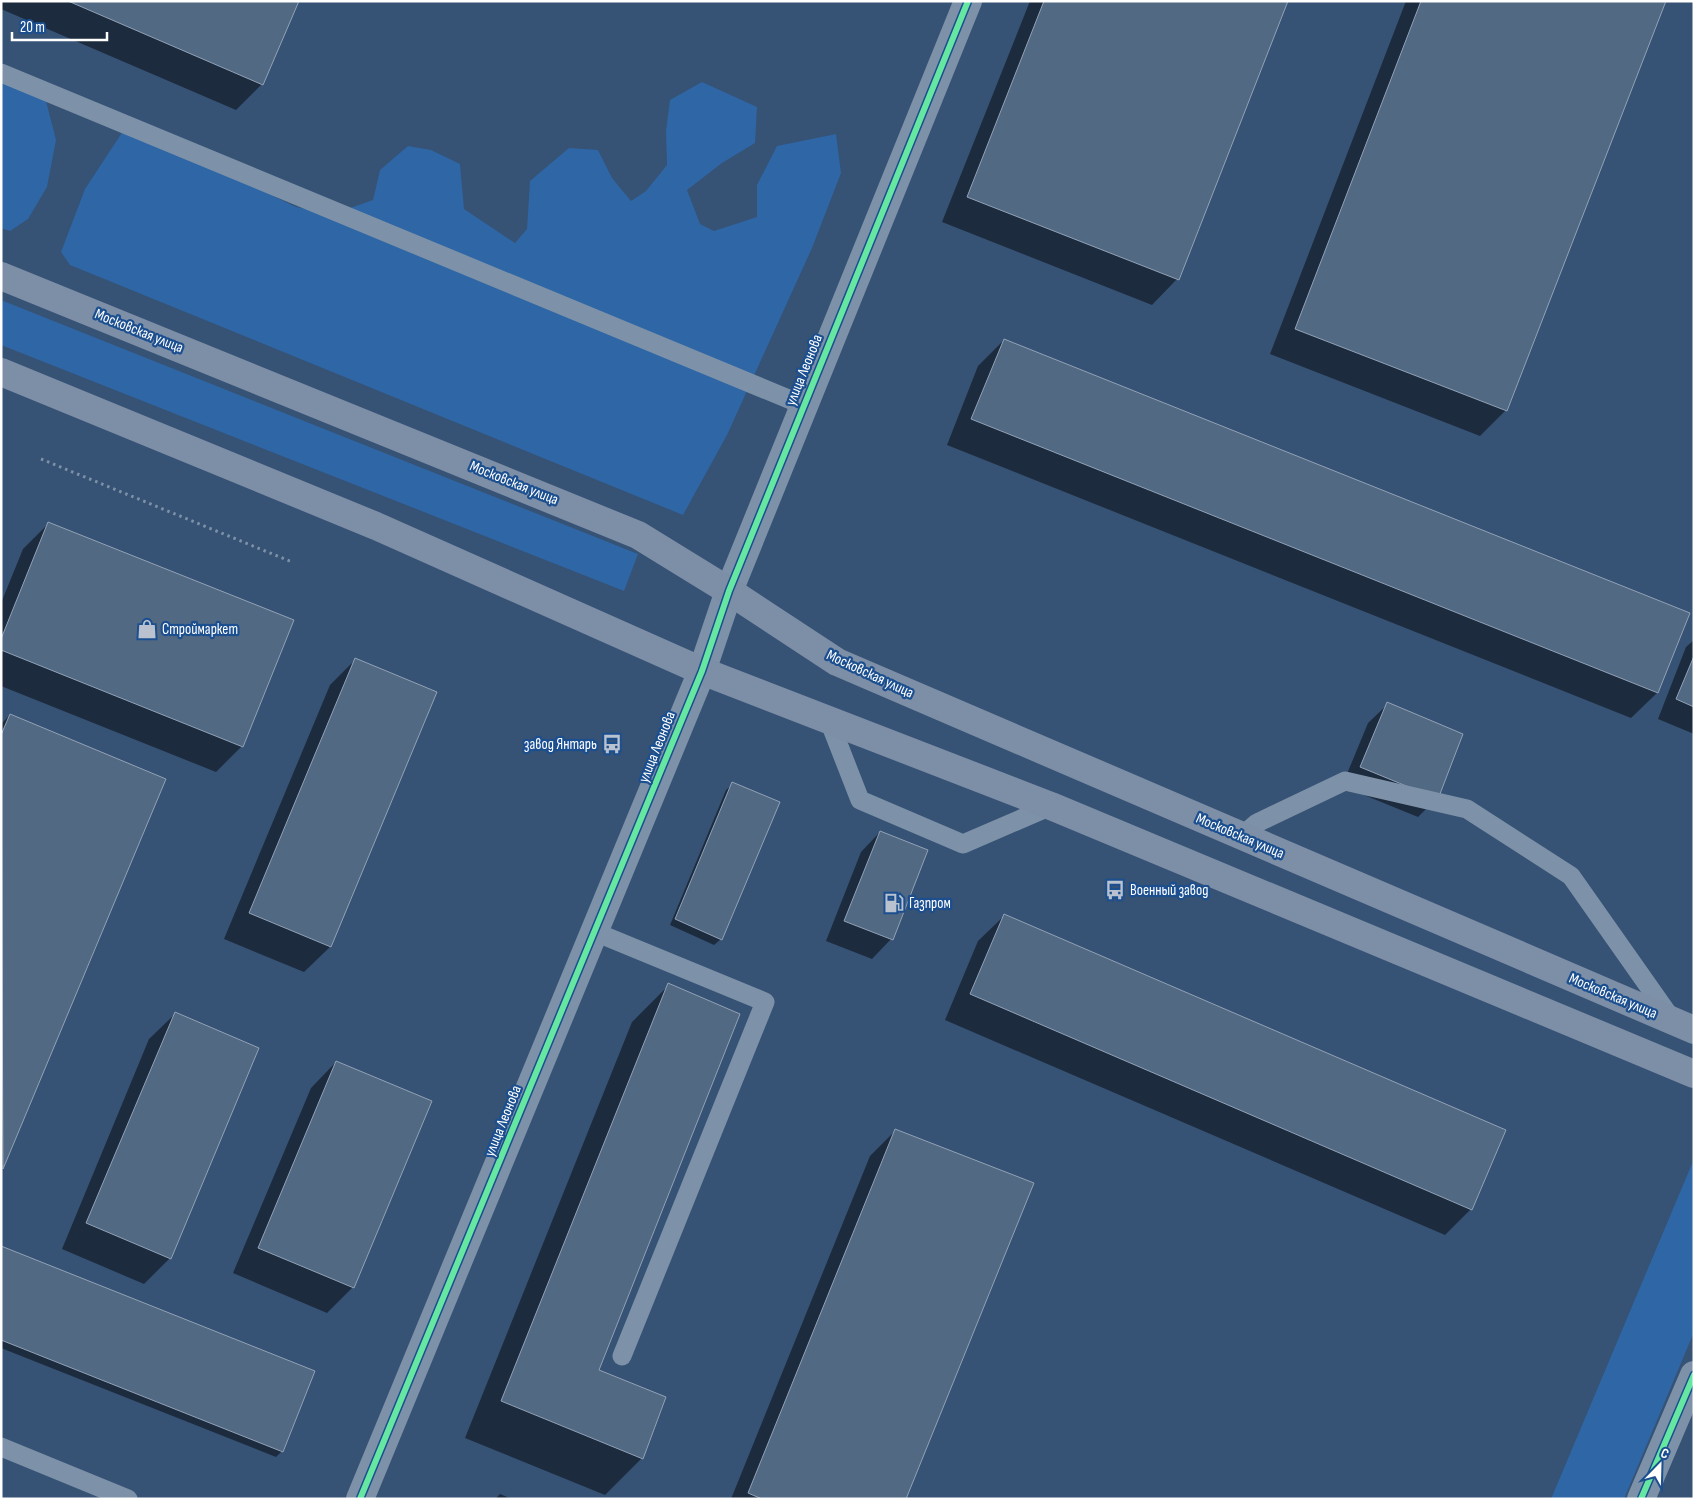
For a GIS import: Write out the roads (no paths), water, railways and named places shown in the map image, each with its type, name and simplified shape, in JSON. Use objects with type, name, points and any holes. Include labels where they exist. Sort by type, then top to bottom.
[{"type":"main road","name":"Московская улица","points":[[1,276],[638,535],[729,591],[837,662],[1684,1026]]},
{"type":"main road","points":[[1,372],[376,526],[702,670],[1051,806],[1694,1074]]},
{"type":"street","name":"улица Леонова","points":[[360,1499],[702,670],[729,591],[968,1]]},
{"type":"street","points":[[1642,1499],[1694,1375]]},
{"type":"lane","points":[[1,73],[803,405]]},
{"type":"lane","points":[[828,718],[860,800],[963,844],[1051,806]]},
{"type":"lane","points":[[1241,837],[1257,823],[1345,781],[1466,810],[1571,876],[1684,1026]]},
{"type":"lane","points":[[595,932],[765,1002],[622,1356]]},
{"type":"lane","points":[[3,1453],[128,1499]]},
{"type":"place","name":"Строймаркет","points":[[147,629]]},
{"type":"place","name":"завод Янтарь","points":[[612,744]]},
{"type":"place","name":"Военный завод","points":[[1115,890]]},
{"type":"place","name":"Газпром","points":[[894,903]]}]
